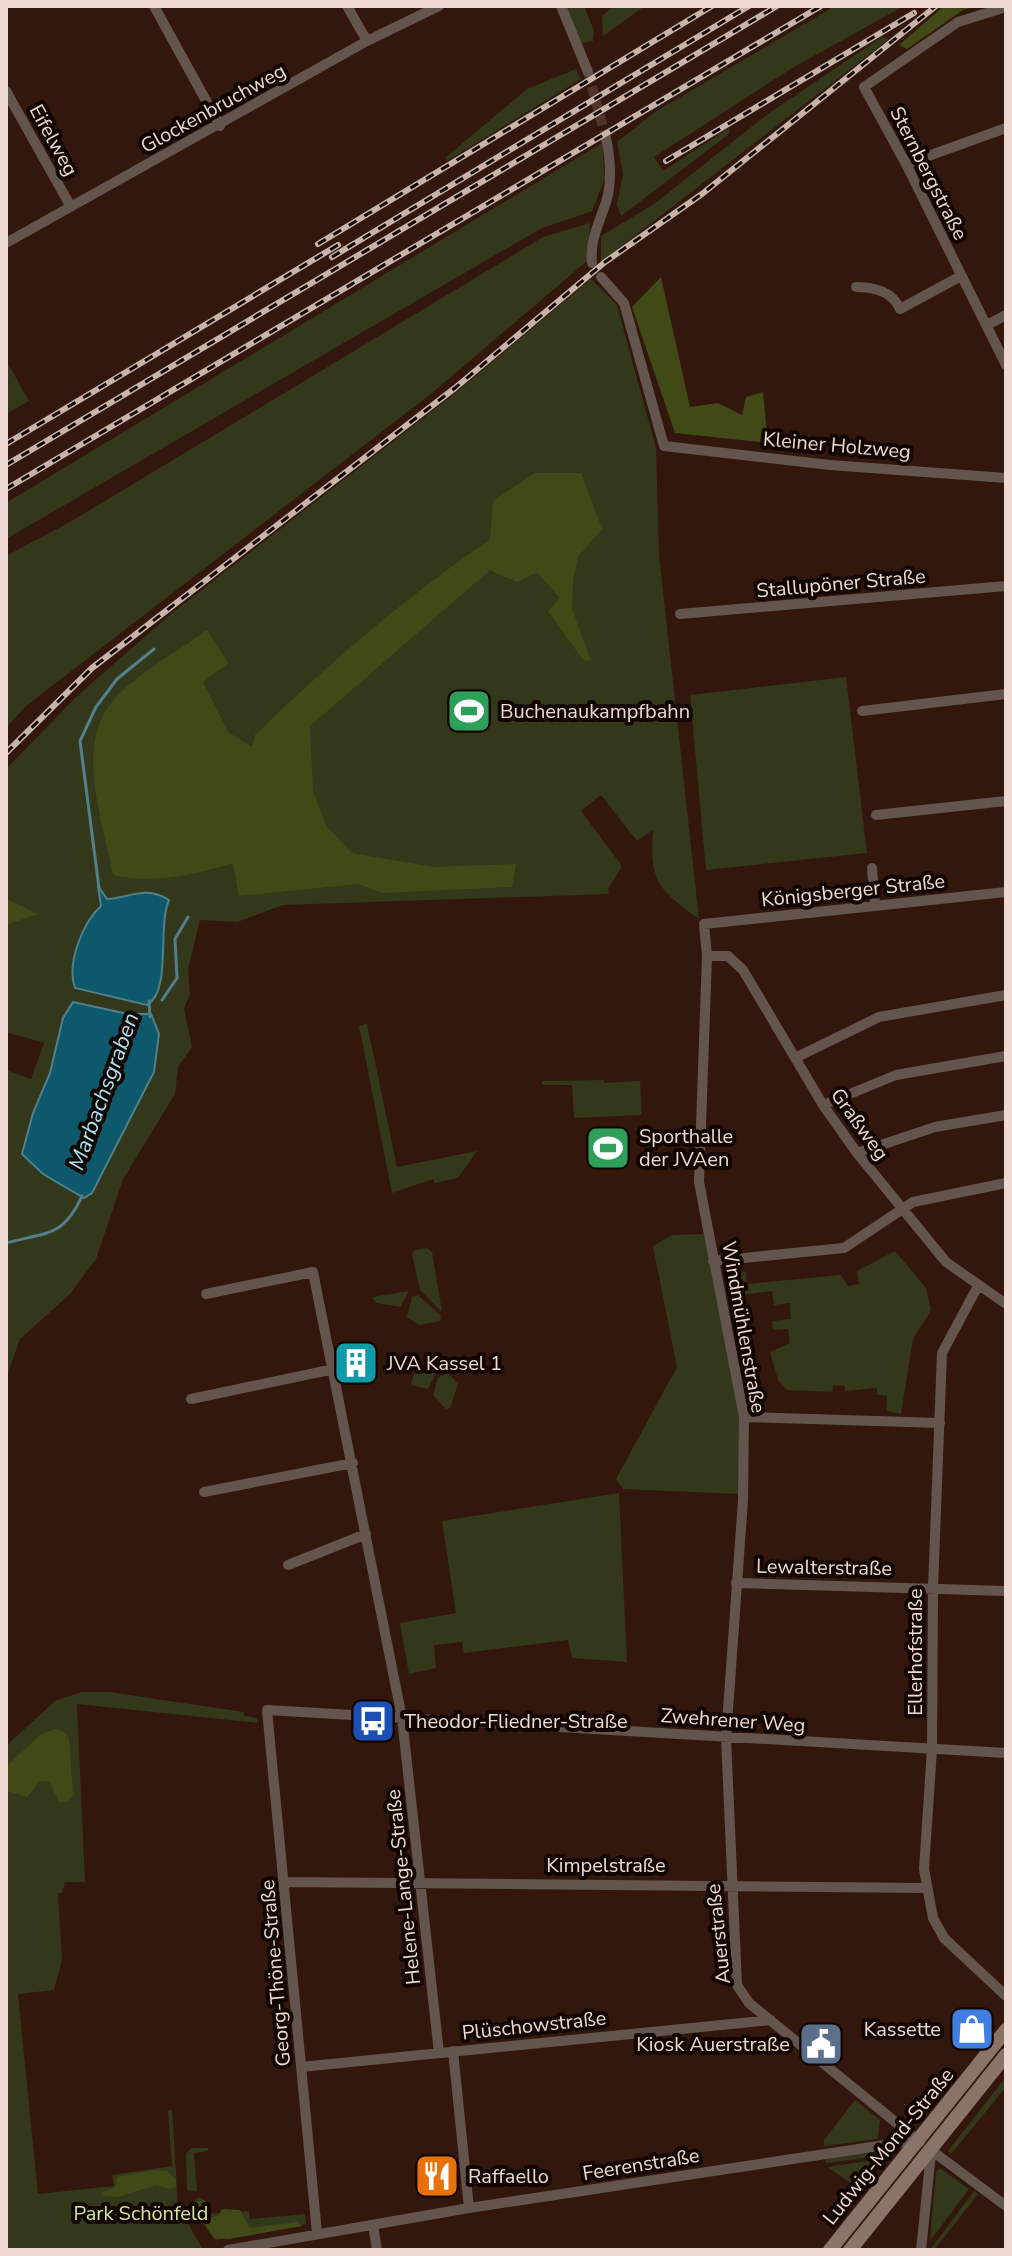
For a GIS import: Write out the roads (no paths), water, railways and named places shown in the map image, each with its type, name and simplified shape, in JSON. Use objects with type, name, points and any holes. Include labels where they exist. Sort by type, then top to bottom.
[{"type":"main road","name":"Ludwig-Mond-Straße","points":[[830,2250],[1006,2030]]},
{"type":"main road","name":"Ludwig-Mond-Straße","points":[[850,2250],[1006,2055]]},
{"type":"street","points":[[154,6],[220,126]]},
{"type":"street","points":[[347,6],[367,41]]},
{"type":"street","name":"Glockenbruchweg","points":[[6,243],[367,41],[439,6]]},
{"type":"street","points":[[561,6],[588,72]]},
{"type":"street","name":"Sternbergstraße","points":[[1006,7],[958,22],[864,87],[1006,365]]},
{"type":"street","name":"Eifelweg","points":[[6,91],[71,207]]},
{"type":"street","points":[[906,164],[1006,128]]},
{"type":"street","points":[[592,263],[593,236],[608,195],[610,176],[606,138]]},
{"type":"street","points":[[856,287],[871,287],[887,294],[900,309],[961,276]]},
{"type":"street","name":"Kleiner Holzweg","points":[[601,277],[624,303],[664,446],[830,465],[1006,478]]},
{"type":"street","points":[[987,325],[1006,315]]},
{"type":"street","name":"Stallupöner Straße","points":[[680,614],[1006,586]]},
{"type":"street","points":[[862,711],[1006,694]]},
{"type":"street","points":[[876,815],[1006,801]]},
{"type":"street","points":[[872,868],[875,906]]},
{"type":"street","name":"Königsberger Straße","points":[[704,924],[1006,892]]},
{"type":"street","name":"Windmühlenstraße","points":[[704,924],[707,956],[699,1182],[744,1417],[743,1500],[726,1738]]},
{"type":"street","name":"Graßweg","points":[[707,956],[728,956],[743,970],[823,1105],[857,1153],[946,1262],[1006,1304]]},
{"type":"street","points":[[795,1058],[879,1017],[1006,995]]},
{"type":"street","points":[[823,1105],[896,1075],[1006,1056]]},
{"type":"street","points":[[857,1153],[935,1127],[1006,1115]]},
{"type":"street","points":[[713,1261],[844,1248],[903,1209],[937,1194],[1006,1183]]},
{"type":"street","points":[[206,1294],[313,1272],[402,1718]]},
{"type":"street","name":"Ellerhofstraße","points":[[978,1286],[942,1353],[933,1588],[932,1749],[924,1853],[933,1918],[944,1938],[1006,1996]]},
{"type":"street","points":[[191,1399],[334,1369]]},
{"type":"street","points":[[744,1417],[940,1423]]},
{"type":"street","points":[[204,1492],[353,1463]]},
{"type":"street","points":[[288,1565],[366,1534]]},
{"type":"street","name":"Lewalterstraße","points":[[736,1583],[1006,1591]]},
{"type":"street","name":"Zwehrener Weg","points":[[267,1710],[1006,1753]]},
{"type":"street","name":"Georg-Thöne-Straße","points":[[267,1710],[317,2233]]},
{"type":"street","name":"Helene-Lange-Straße","points":[[402,1718],[439,2053]]},
{"type":"street","name":"Auerstraße","points":[[726,1738],[730,1884],[737,1985],[749,2003],[918,2140],[1006,2206]]},
{"type":"street","name":"Kimpelstraße","points":[[285,1882],[927,1888]]},
{"type":"street","name":"Plüschowstraße","points":[[301,2067],[771,2020]]},
{"type":"street","points":[[453,2051],[469,2208]]},
{"type":"street","name":"Feerenstraße","points":[[228,2250],[469,2208],[918,2140]]},
{"type":"street","points":[[921,2250],[931,2150]]},
{"type":"street","points":[[373,2225],[377,2250]]},
{"type":"water","points":[[98,886],[107,899],[152,893],[169,900],[164,926],[162,973],[155,997],[147,1005],[75,988],[73,967],[78,944],[88,922],[101,906]]},
{"type":"water","points":[[73,1002],[128,1014],[151,1014],[159,1034],[154,1072],[92,1193],[84,1198],[43,1174],[22,1154],[33,1113],[50,1073],[63,1018]]},
{"type":"waterway","name":"Marbachsgraben","points":[[99,888],[80,741],[96,707],[117,679],[154,649]]},
{"type":"waterway","points":[[162,1000],[177,978],[175,939],[188,917]]},
{"type":"waterway","name":"Marbachsgraben","points":[[149,1001],[150,1017]]},
{"type":"waterway","points":[[6,1243],[52,1231],[68,1220],[82,1196]]},
{"type":"tunnel","points":[[588,72],[606,138]]},
{"type":"railway","points":[[318,244],[712,6]]},
{"type":"railway","points":[[332,257],[749,6]]},
{"type":"railway","points":[[6,465],[777,6]]},
{"type":"railway","points":[[6,489],[821,6]]},
{"type":"railway","points":[[6,753],[92,668],[455,388],[605,262],[702,194],[936,6]]},
{"type":"railway","points":[[666,161],[914,13]]},
{"type":"railway","points":[[6,444],[338,245]]},
{"type":"place","name":"Buchenaukampfbahn","points":[[469,711]]},
{"type":"place","name":"Sporthalle der JVAen","points":[[608,1148]]},
{"type":"place","name":"JVA Kassel 1","points":[[356,1363]]},
{"type":"place","name":"Theodor-Fliedner-Straße","points":[[373,1721]]},
{"type":"place","name":"Kassette","points":[[972,2029]]},
{"type":"place","name":"Kiosk Auerstraße","points":[[821,2044]]},
{"type":"place","name":"Raffaello","points":[[437,2176]]},
{"type":"park label","name":"Park Schönfeld","points":[[141,2213]]}]
